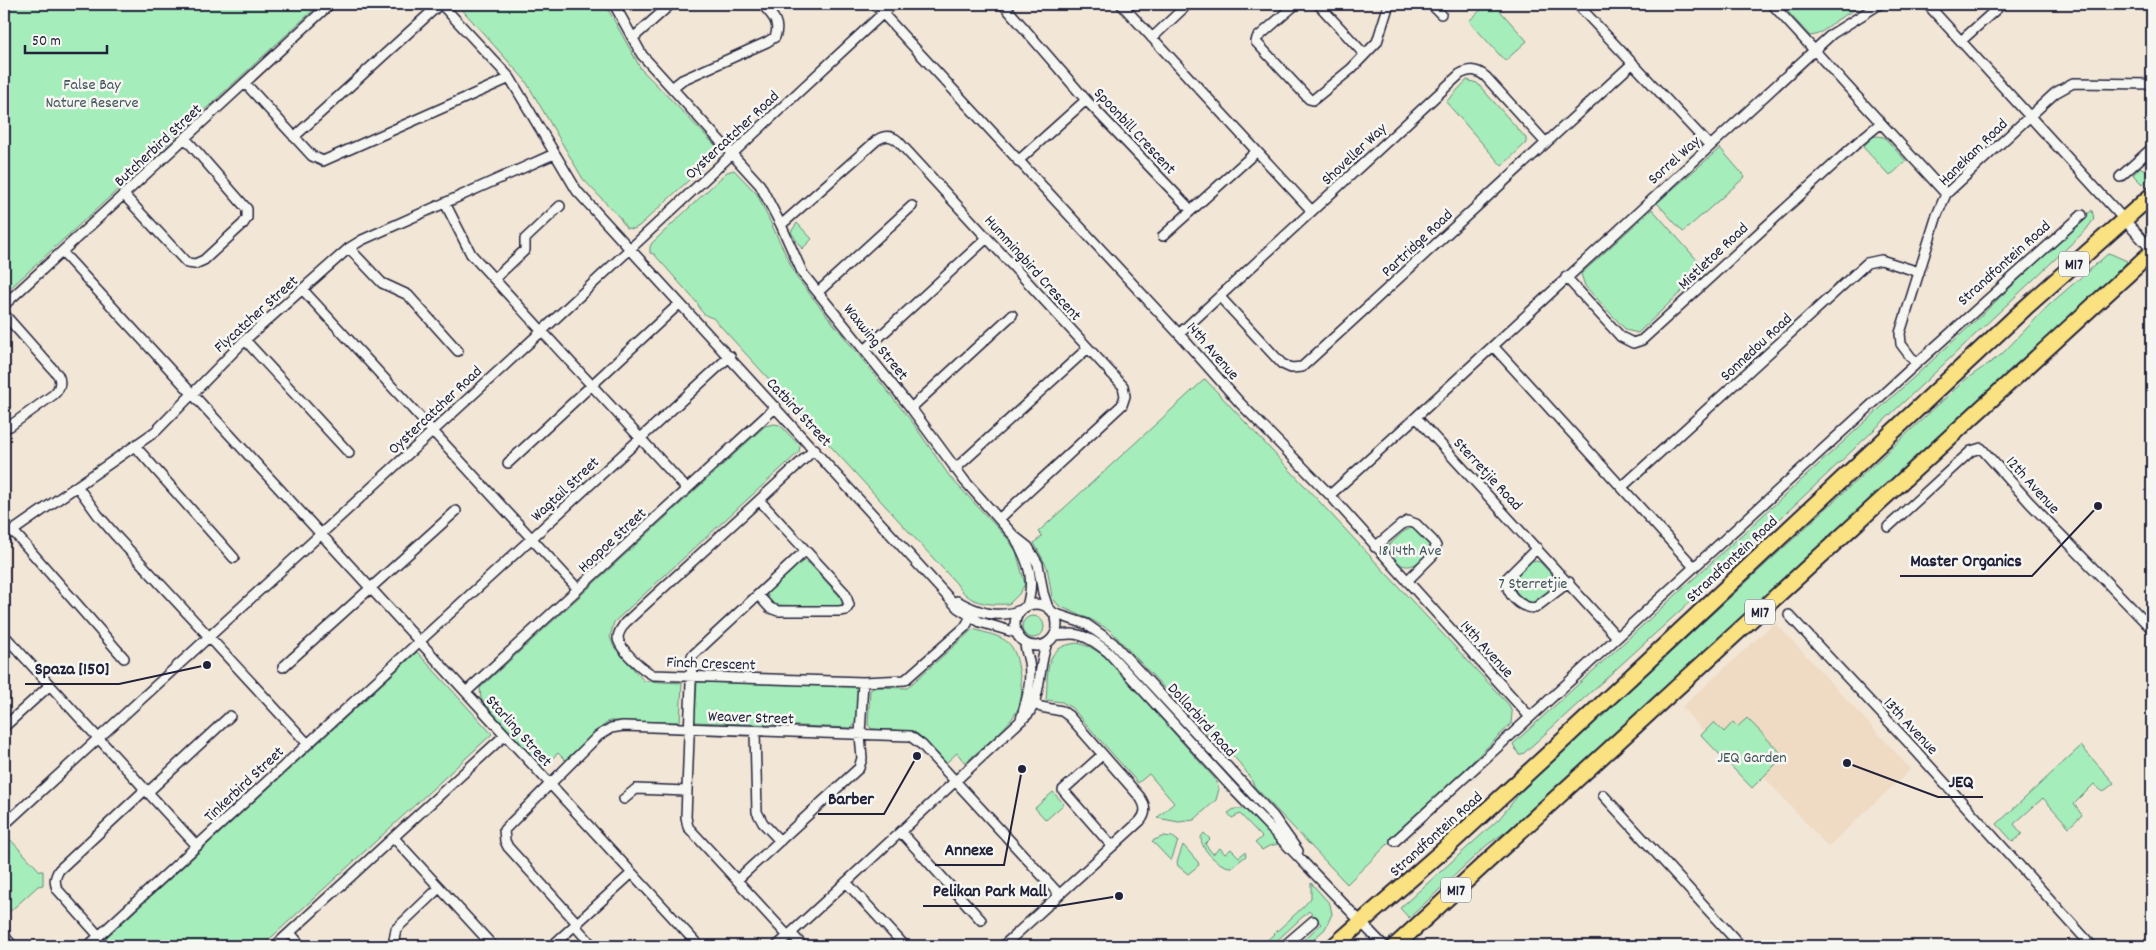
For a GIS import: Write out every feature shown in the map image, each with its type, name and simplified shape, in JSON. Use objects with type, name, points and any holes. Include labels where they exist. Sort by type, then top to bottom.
[{"type":"main road","name":"Strandfontein Road","points":[[1334,946],[1557,746],[1979,350],[2152,195]]},
{"type":"main road","name":"M17","points":[[1395,946],[2152,251]]},
{"type":"street","name":"Butcherbird Street","points":[[4,306],[330,4]]},
{"type":"street","points":[[294,137],[440,4]]},
{"type":"street","name":"Catbird Street","points":[[440,4],[510,78],[577,191],[629,249],[730,356],[948,596],[987,625],[1017,633]]},
{"type":"street","name":"Waxwing Street","points":[[614,4],[642,55],[760,185],[781,225],[803,274],[911,408],[955,469],[1014,536],[1028,547],[1038,564],[1043,593],[1050,610]]},
{"type":"street","points":[[633,38],[671,4]]},
{"type":"street","points":[[672,88],[682,80],[775,37],[778,24],[762,4]]},
{"type":"street","name":"14th Avenue","points":[[874,4],[1179,334],[1240,404],[1330,495],[1530,717]]},
{"type":"street","name":"Oystercatcher Road","points":[[4,824],[542,331],[893,4]]},
{"type":"street","name":"Spoonbill Crescent","points":[[1003,4],[1086,100],[1191,210]]},
{"type":"street","points":[[1120,4],[1312,211]]},
{"type":"street","points":[[1152,38],[1188,4]]},
{"type":"street","points":[[1296,4],[1257,38],[1256,42],[1311,100],[1316,99],[1380,38],[1390,4]]},
{"type":"street","points":[[1318,4],[1364,54]]},
{"type":"street","points":[[1431,4],[1442,14]]},
{"type":"street","points":[[1579,4],[1710,146]]},
{"type":"street","points":[[1772,4],[1946,194]]},
{"type":"street","name":"Sorrel Way","points":[[1416,417],[1832,34],[1880,4]]},
{"type":"street","points":[[1927,4],[2152,251]]},
{"type":"street","points":[[1961,41],[2002,4]]},
{"type":"street","name":"Partridge Road","points":[[1220,296],[1282,364],[1291,368],[1302,367],[1633,63]]},
{"type":"street","name":"Shoveller Way","points":[[1179,334],[1465,71],[1474,70],[1486,77],[1546,144]]},
{"type":"street","points":[[245,83],[312,156],[323,161],[510,78]]},
{"type":"street","name":"Hanekam Road","points":[[1916,364],[1901,344],[1900,333],[1937,215],[1946,194],[2055,93],[2073,82],[2152,84]]},
{"type":"street","points":[[1018,161],[1086,100]]},
{"type":"street","name":"Mistletoe Road","points":[[1566,277],[1621,337],[1629,343],[1642,340],[1881,123]]},
{"type":"street","name":"Hummingbird Crescent","points":[[781,225],[877,140],[886,136],[898,141],[1123,386],[1124,401],[999,519]]},
{"type":"street","points":[[124,195],[184,261],[191,264],[204,260],[243,224],[247,218],[247,208],[184,138]]},
{"type":"street","points":[[2120,177],[2152,148]]},
{"type":"street","points":[[1163,236],[1256,152]]},
{"type":"street","name":"Flycatcher Street","points":[[4,538],[135,446],[163,424],[245,340],[349,248],[362,240],[554,154]]},
{"type":"street","points":[[445,203],[471,254],[687,489]]},
{"type":"street","points":[[494,279],[525,250],[525,239],[560,206]]},
{"type":"street","points":[[818,292],[912,206]]},
{"type":"street","name":"Strandfontein Road","points":[[1395,841],[1916,364],[2082,215]]},
{"type":"street","points":[[865,350],[987,238]]},
{"type":"street","points":[[349,248],[382,283],[408,295],[458,351]]},
{"type":"street","name":"Starling Street","points":[[62,252],[549,785],[699,946]]},
{"type":"street","name":"Sonnedou Road","points":[[1622,487],[1866,263],[1881,260],[1919,272]]},
{"type":"street","points":[[303,290],[578,589]]},
{"type":"street","points":[[508,463],[680,304]]},
{"type":"street","points":[[4,314],[58,375],[60,382],[58,390],[53,395],[10,426],[4,428]]},
{"type":"street","points":[[911,408],[1012,315]]},
{"type":"street","points":[[245,340],[349,453]]},
{"type":"street","points":[[1493,346],[1694,568]]},
{"type":"street","points":[[955,469],[1088,348]]},
{"type":"street","name":"Wagtail Street","points":[[419,642],[730,356]]},
{"type":"street","name":"Hoopoe Street","points":[[466,692],[776,407]]},
{"type":"street","points":[[1330,495],[1416,417]]},
{"type":"street","name":"Sterretjie Road","points":[[1416,417],[1569,582],[1617,637]]},
{"type":"street","points":[[135,446],[234,558]]},
{"type":"street","name":"12th Avenue","points":[[1888,527],[1971,451],[1981,448],[2036,510],[2152,629]]},
{"type":"street","name":"Finch Crescent","points":[[815,449],[625,623],[620,630],[618,638],[620,644],[645,671],[653,675],[863,682],[905,680],[911,677],[965,627],[973,614]]},
{"type":"street","points":[[77,486],[104,522],[307,743]]},
{"type":"street","points":[[758,595],[770,608],[778,611],[839,612],[846,610],[849,602],[845,593],[759,500]]},
{"type":"street","points":[[283,667],[456,511]]},
{"type":"street","points":[[1375,547],[1400,525],[1408,521],[1416,524],[1433,541],[1436,546],[1434,555],[1407,581]]},
{"type":"street","points":[[13,531],[124,658]]},
{"type":"street","name":"Waxwing Street","points":[[1014,536],[1026,560],[1031,578],[1031,587],[1024,608]]},
{"type":"street","points":[[1537,548],[1507,578],[1506,585],[1511,594],[1524,606],[1536,608],[1569,582]]},
{"type":"street","points":[[803,946],[737,880],[688,827],[686,791],[692,656],[805,551]]},
{"type":"street","points":[[777,946],[1020,721],[1031,702],[1040,664],[1047,643],[1054,635],[1057,623],[1050,610],[1038,604],[1024,608],[1016,619],[1017,633],[1025,643],[1029,664],[1031,702]]},
{"type":"street","name":"Catbird Street","points":[[973,614],[1008,615],[1024,608]]},
{"type":"street","name":"Dollarbird Road","points":[[1050,610],[1086,624],[1114,644],[1273,816],[1311,870]]},
{"type":"street","name":"13th Avenue","points":[[1789,616],[1901,734],[2092,946]]},
{"type":"street","name":"Dollarbird Road","points":[[1054,635],[1072,634],[1081,636],[1108,652],[1384,946]]},
{"type":"street","points":[[4,635],[197,846]]},
{"type":"street","name":"Tinkerbird Street","points":[[88,946],[419,642]]},
{"type":"street","points":[[1025,643],[1036,646],[1047,643]]},
{"type":"street","points":[[737,880],[859,768],[862,758],[860,734],[863,682]]},
{"type":"street","points":[[4,728],[50,685]]},
{"type":"street","points":[[1003,946],[1145,815],[1140,797],[1062,710],[1041,707],[1031,702]]},
{"type":"street","points":[[100,936],[57,889],[54,883],[59,870],[230,716]]},
{"type":"street","name":"Weaver Street","points":[[576,924],[508,847],[503,834],[510,822],[582,751],[605,731],[623,726],[910,736],[922,745],[956,781],[1059,894]]},
{"type":"street","points":[[755,731],[757,812],[763,823],[780,841]]},
{"type":"street","points":[[275,946],[505,735]]},
{"type":"street","points":[[1102,755],[1063,790],[1112,846]]},
{"type":"street","points":[[624,799],[636,789],[686,791]]},
{"type":"street","points":[[1603,795],[1741,946]]},
{"type":"street","points":[[901,832],[980,920]]},
{"type":"street","points":[[394,838],[493,946]]},
{"type":"street","points":[[552,946],[632,873]]},
{"type":"street","points":[[846,882],[905,946]]},
{"type":"street","points":[[397,946],[394,940],[396,929],[439,888]]},
{"type":"street","points":[[1284,946],[1313,921]]},
{"type":"street","points":[[576,924],[593,946]]},
{"type":"street","points":[[290,934],[301,946]]},
{"type":"shaded area","points":[[1775,622],[1911,769],[1828,847],[1764,777],[1752,788],[1682,707]]},
{"type":"green space","name":"False Bay Nature Reserve","points":[[4,4],[320,4],[4,294]]},
{"type":"green space","points":[[457,4],[605,4],[641,69],[716,146],[715,156],[639,226],[634,229],[626,228],[620,218],[583,179],[525,80]]},
{"type":"green space","points":[[1487,4],[1494,4],[1527,41],[1505,61],[1469,21]]},
{"type":"green space","points":[[1781,4],[1865,4],[1833,22],[1821,32],[1810,36]]},
{"type":"green space","points":[[1467,80],[1477,83],[1526,138],[1526,143],[1502,166],[1446,102]]},
{"type":"green space","points":[[1872,137],[1884,137],[1906,161],[1890,176],[1863,147]]},
{"type":"green space","points":[[1720,148],[1745,177],[1683,232],[1657,203]]},
{"type":"green space","points":[[2140,167],[2150,173],[2152,171],[2152,175],[2142,184],[2133,175]]},
{"type":"green space","points":[[734,170],[757,194],[797,278],[913,423],[950,477],[1008,539],[1016,551],[1025,584],[1019,594],[1009,604],[979,602],[961,590],[713,318],[705,315],[698,304],[654,254],[650,253],[652,243],[727,172]]},
{"type":"green space","points":[[1652,209],[1705,269],[1638,333],[1626,330],[1585,286],[1581,274]]},
{"type":"green space","points":[[2092,210],[2094,219],[2086,230],[1749,548],[1524,753],[1519,755],[1513,744],[1972,324]]},
{"type":"green space","points":[[797,223],[812,239],[802,249],[791,232]]},
{"type":"green space","points":[[2109,253],[2127,261],[2124,266],[1521,821],[1487,845],[1409,918],[1400,908],[1499,819],[1524,788],[1965,380],[2001,355],[2050,304]]},
{"type":"green space","points":[[1205,379],[1509,705],[1512,713],[1511,724],[1347,884],[1254,786],[1236,759],[1223,746],[1211,738],[1111,631],[1092,620],[1059,606],[1052,597],[1047,567],[1034,543],[1042,536],[1038,532]]},
{"type":"green space","points":[[780,425],[800,446],[799,452],[614,622],[610,637],[614,647],[644,681],[682,683],[680,722],[609,721],[565,760],[558,753],[542,768],[481,699],[480,688],[765,426]]},
{"type":"green space","name":"18 14th Ave","points":[[1411,528],[1416,530],[1430,548],[1423,559],[1411,566],[1406,566],[1394,558],[1388,546],[1403,532]]},
{"type":"green space","name":"7 Sterretjie","points":[[1530,560],[1540,562],[1554,577],[1553,587],[1537,603],[1529,603],[1516,592],[1513,577]]},
{"type":"green space","points":[[800,562],[809,563],[843,600],[841,607],[776,605],[769,601],[767,592]]},
{"type":"green space","points":[[1033,616],[1041,619],[1044,627],[1041,635],[1033,638],[1025,635],[1022,627],[1025,619]]},
{"type":"green space","points":[[973,629],[1005,640],[1014,651],[1017,659],[1021,687],[1020,704],[1011,720],[996,736],[965,763],[957,753],[946,763],[918,734],[909,731],[872,729],[868,725],[870,690],[876,687],[907,688]]},
{"type":"green space","points":[[1078,643],[1090,647],[1106,657],[1215,779],[1219,789],[1216,800],[1194,820],[1179,822],[1157,818],[1174,803],[1149,774],[1138,783],[1072,708],[1062,702],[1046,700],[1048,670],[1053,655],[1058,649],[1066,645]]},
{"type":"green space","points":[[417,652],[492,734],[262,946],[97,946]]},
{"type":"green space","points":[[697,682],[858,686],[856,721],[852,728],[694,722]]},
{"type":"green space","name":"JEQ Garden","points":[[1747,718],[1784,756],[1752,788],[1701,735],[1714,722],[1724,732],[1733,722],[1737,727]]},
{"type":"green space","points":[[2081,746],[2114,783],[2103,792],[2094,784],[2074,804],[2082,815],[2069,827],[2043,798],[2014,824],[2022,834],[2013,842],[1997,824]]},
{"type":"green space","points":[[1053,792],[1064,804],[1046,820],[1035,808]]},
{"type":"green space","points":[[1234,809],[1242,809],[1249,812],[1278,844],[1262,850],[1255,843],[1262,837],[1240,814],[1232,818],[1228,813]]},
{"type":"green space","points":[[1204,833],[1210,839],[1205,844],[1213,854],[1220,848],[1225,854],[1231,849],[1239,857],[1245,852],[1246,856],[1232,867],[1222,864],[1212,857],[1204,847],[1201,837]]},
{"type":"green space","points":[[7,836],[40,871],[43,871],[43,885],[38,886],[4,917],[4,839]]},
{"type":"green space","points":[[1164,836],[1173,837],[1178,841],[1171,861],[1152,841]]},
{"type":"green space","points":[[1183,845],[1199,865],[1188,874],[1178,866],[1177,862]]},
{"type":"green space","points":[[1311,883],[1330,904],[1332,914],[1325,929],[1306,946],[1297,946],[1321,924],[1309,911],[1271,946],[1261,946],[1311,898]]},
{"type":"place","name":"Master Organics","points":[[2098,506]]},
{"type":"place","name":"Spaza [150]","points":[[207,665]]},
{"type":"place","name":"Barber","points":[[917,756]]},
{"type":"place","name":"JEQ","points":[[1847,763]]},
{"type":"place","name":"Annexe","points":[[1022,769]]},
{"type":"place","name":"Pelikan Park Mall","points":[[1119,896]]}]
